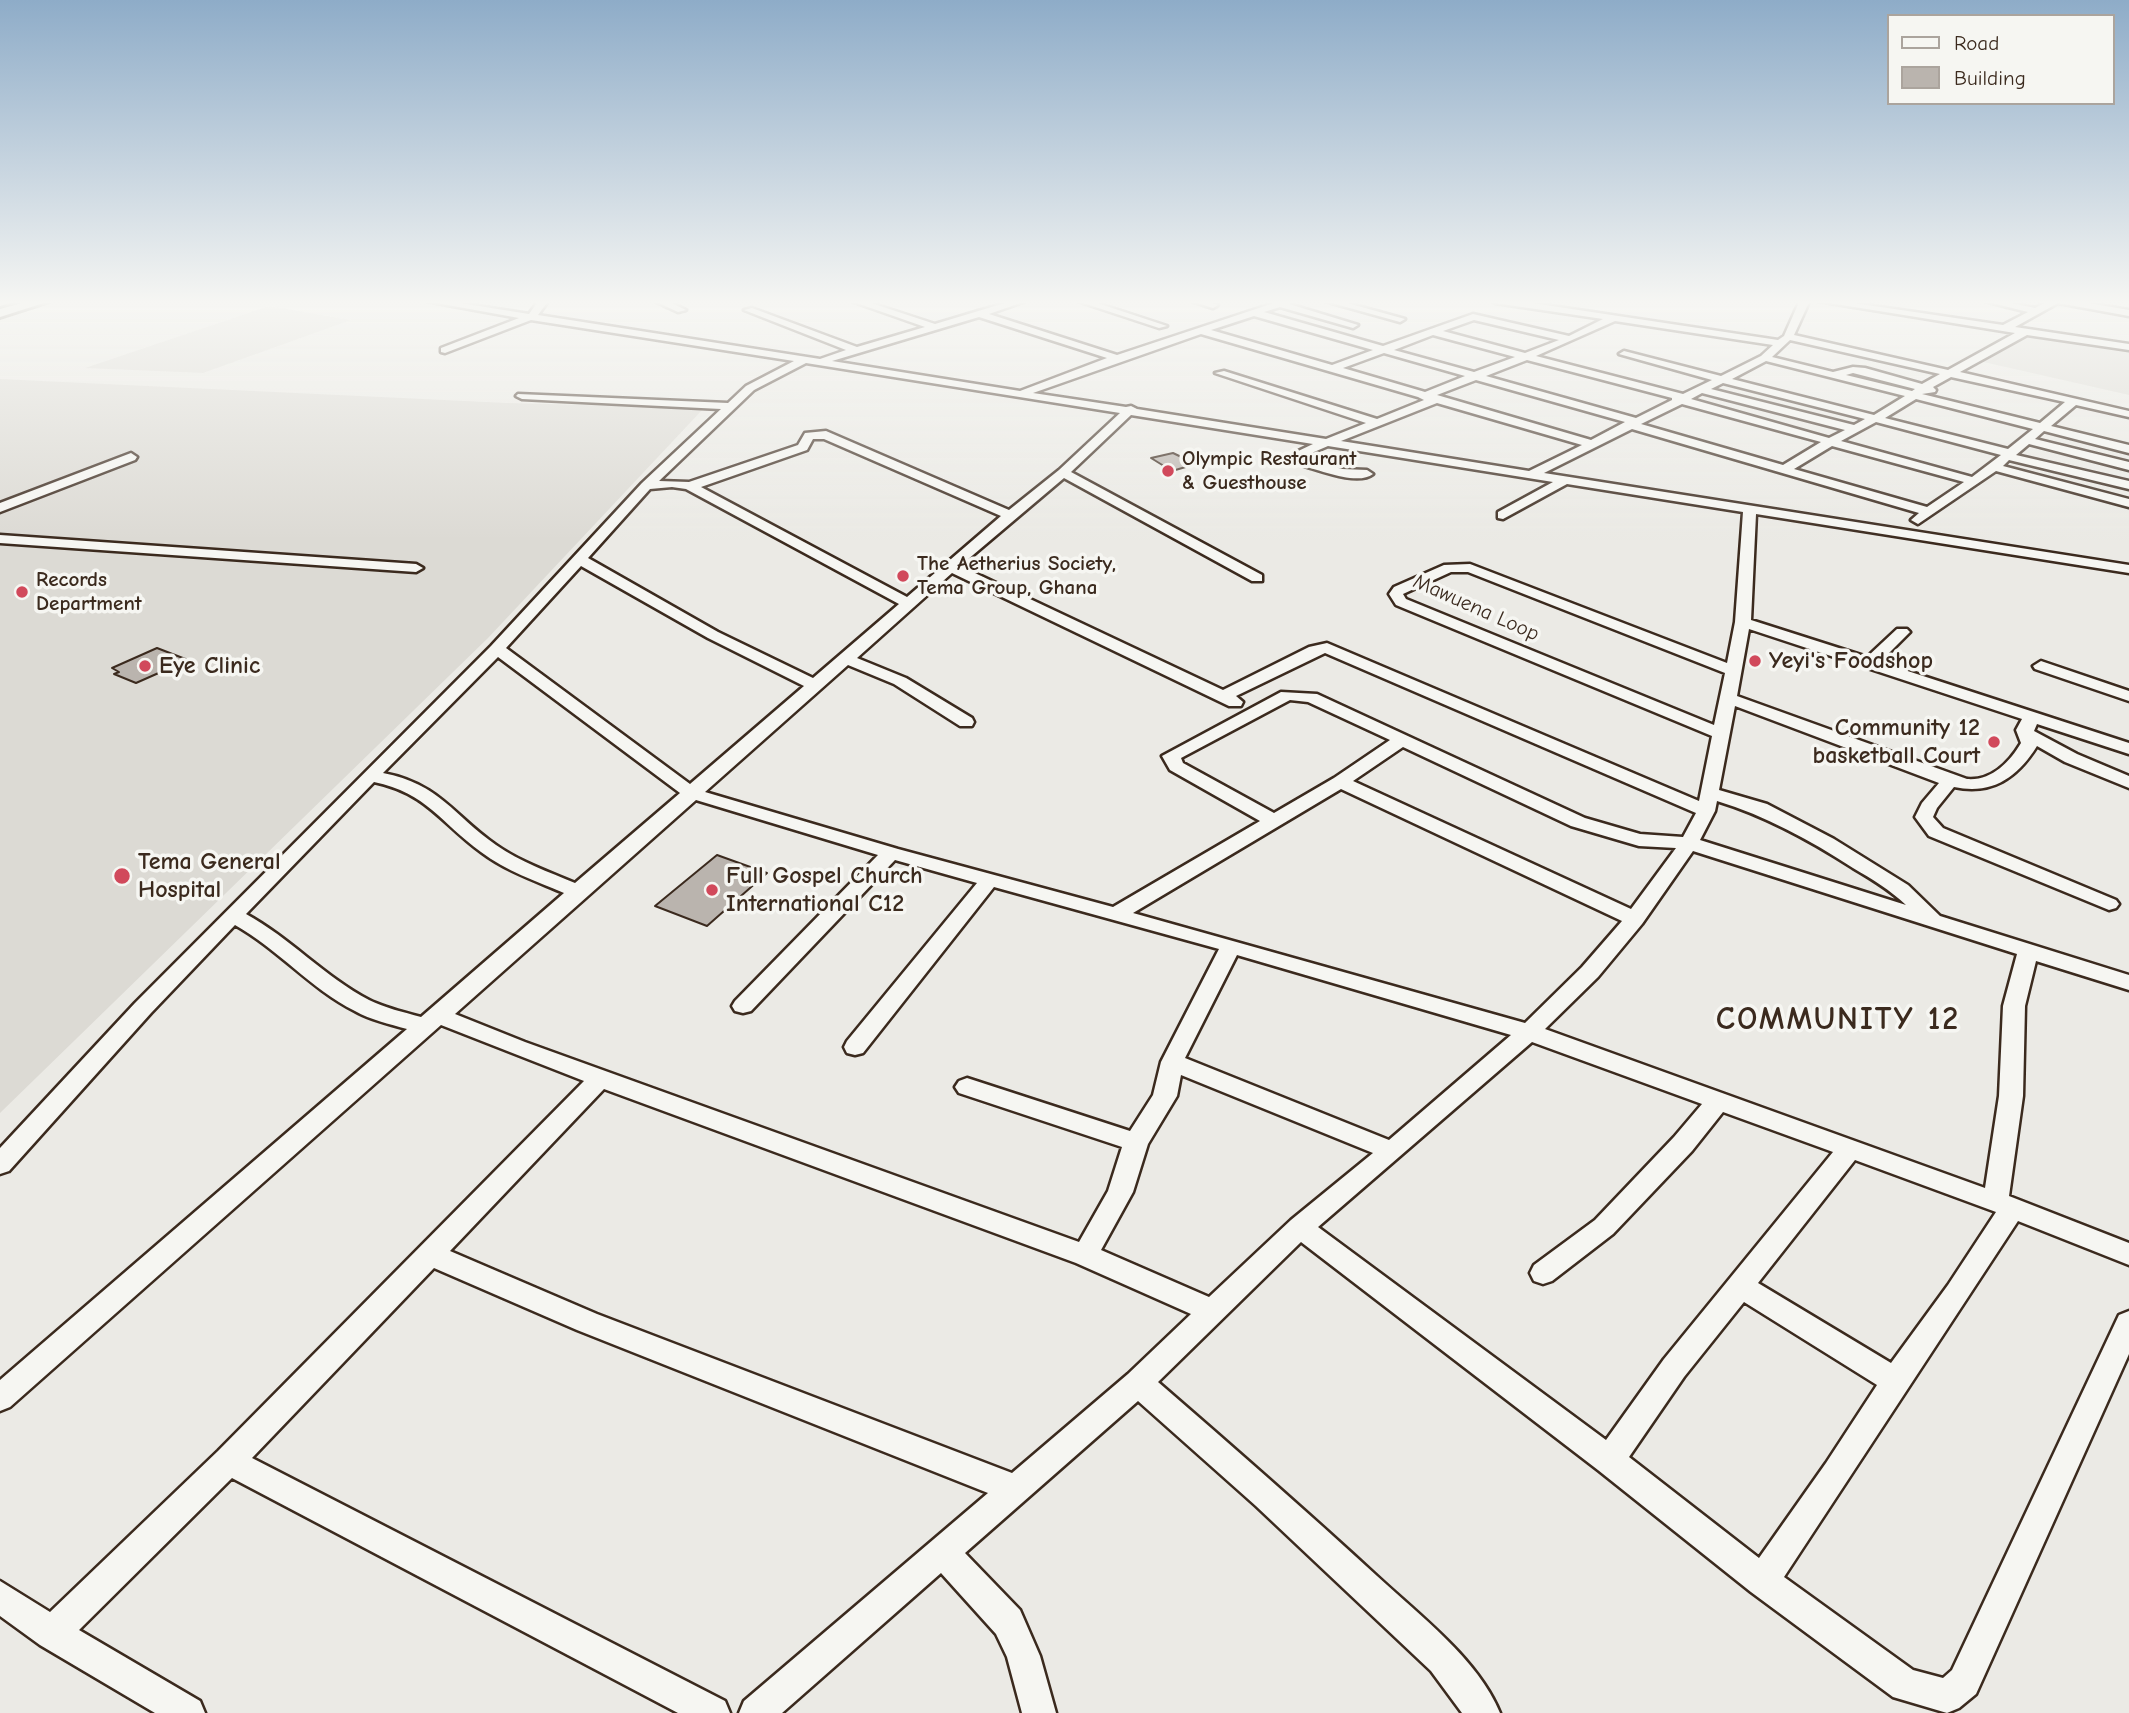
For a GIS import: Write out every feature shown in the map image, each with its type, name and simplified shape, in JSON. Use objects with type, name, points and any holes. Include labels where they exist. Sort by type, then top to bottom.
[{"type":"street","points":[[0,1164],[143,1008],[497,649],[646,486],[728,406],[750,388],[768,380]]},
{"type":"street","points":[[940,380],[2129,569]]},
{"type":"street","points":[[1023,393],[1058,380]]},
{"type":"street","points":[[1242,380],[1376,422]]},
{"type":"street","points":[[1368,380],[1589,443]]},
{"type":"street","points":[[1367,474],[1341,473],[1305,462],[1300,453],[1376,422],[1467,380]]},
{"type":"street","points":[[1488,380],[1929,512]]},
{"type":"street","points":[[1611,380],[1973,481]]},
{"type":"street","points":[[1534,473],[1716,380]]},
{"type":"street","points":[[1727,380],[2128,484]]},
{"type":"street","points":[[1851,380],[2129,449]]},
{"type":"street","points":[[1903,380],[1925,387],[1966,409]]},
{"type":"street","points":[[1784,469],[1875,420],[1938,380]]},
{"type":"street","points":[[1981,380],[2129,414]]},
{"type":"street","points":[[1698,389],[1856,429]]},
{"type":"street","points":[[522,396],[728,406]]},
{"type":"street","points":[[1900,532],[1994,467],[2074,401]]},
{"type":"street","points":[[0,1398],[1010,514],[1063,473],[1131,409]]},
{"type":"street","points":[[690,486],[803,447],[809,436],[826,435],[1010,514]]},
{"type":"street","points":[[2026,440],[2129,466]]},
{"type":"street","points":[[0,508],[131,457]]},
{"type":"street","points":[[1994,467],[2129,503]]},
{"type":"street","points":[[1063,473],[1256,578]]},
{"type":"street","points":[[1503,515],[1567,479]]},
{"type":"street","points":[[2093,494],[2107,480]]},
{"type":"street","points":[[646,486],[672,483],[690,486],[909,604]]},
{"type":"street","points":[[755,1713],[1138,1383],[1300,1227],[1392,1152],[1529,1032],[1590,972],[1635,919],[1689,843],[1709,802],[1743,622],[1750,509]]},
{"type":"street","points":[[0,539],[416,568]]},
{"type":"street","points":[[581,560],[713,635],[816,686]]},
{"type":"street","points":[[951,567],[1252,712]]},
{"type":"street","name":"Mawuena Loop","points":[[1721,734],[1401,602],[1396,594],[1399,590],[1449,568],[1470,568],[1734,671]]},
{"type":"street","points":[[1743,622],[1871,662],[2129,750]]},
{"type":"street","points":[[1871,662],[1902,632]]},
{"type":"street","points":[[1223,696],[1315,650],[1327,648],[1709,802],[1759,808],[1827,843],[1901,889],[1935,923]]},
{"type":"street","points":[[497,649],[691,793],[891,853],[1231,946],[1529,1032],[1851,1148],[2129,1254]]},
{"type":"street","points":[[846,659],[900,681],[966,722]]},
{"type":"street","points":[[2041,666],[2129,696]]},
{"type":"street","points":[[1274,821],[1176,765],[1171,756],[1287,695],[1311,697],[1578,822],[1639,840],[1689,843],[2129,983]]},
{"type":"street","points":[[1730,699],[1950,781],[1986,784],[2002,775],[2026,751],[2030,743],[2025,730],[2032,717]]},
{"type":"street","points":[[2028,735],[2071,758],[2129,783]]},
{"type":"street","points":[[1114,915],[1340,782],[1402,740]]},
{"type":"street","points":[[373,776],[402,782],[426,794],[486,848],[505,860],[578,892]]},
{"type":"street","points":[[1950,781],[1928,807],[1924,817],[1936,832],[2109,904]]},
{"type":"street","points":[[1340,782],[1635,919]]},
{"type":"street","points":[[743,1006],[891,853]]},
{"type":"street","points":[[855,1047],[990,880]]},
{"type":"street","points":[[235,916],[279,942],[354,1002],[370,1009],[431,1020],[601,1078],[1085,1255],[1212,1311]]},
{"type":"street","points":[[1085,1255],[1120,1192],[1136,1142],[1166,1096],[1172,1062],[1231,946]]},
{"type":"street","points":[[1762,1581],[1838,1473],[1895,1381],[1958,1293],[2005,1205],[2014,1006],[2028,951]]},
{"type":"street","points":[[1172,1062],[1392,1152]]},
{"type":"street","points":[[52,1633],[229,1461],[601,1078]]},
{"type":"street","points":[[967,1087],[1136,1142]]},
{"type":"street","points":[[1543,1273],[1604,1227],[1684,1144],[1718,1101]]},
{"type":"street","points":[[1609,1460],[1674,1368],[1851,1148]]},
{"type":"street","points":[[1300,1227],[1609,1460],[1762,1581],[1905,1685],[1947,1696],[1964,1682],[2129,1323]]},
{"type":"street","points":[[432,1255],[587,1322],[1013,1488]]},
{"type":"street","points":[[1741,1286],[1895,1381]]},
{"type":"street","points":[[1138,1383],[1267,1496],[1443,1659],[1483,1713]]},
{"type":"street","points":[[229,1461],[713,1713]]},
{"type":"street","points":[[943,1552],[1008,1622],[1023,1656],[1039,1713]]},
{"type":"street","points":[[0,1597],[52,1633],[188,1713]]},
{"type":"shaded area","name":"Tema General Hospital","points":[[0,380],[508,403],[704,408],[488,638],[0,1113]]},
{"type":"shaded area","points":[[2063,380],[2129,380],[2129,395]]},
{"type":"building","points":[[1173,453],[1196,464],[1172,471],[1151,458]]},
{"type":"building","name":"Eye Clinic","points":[[157,648],[188,660],[136,683],[114,674],[119,672],[112,668]]},
{"type":"building","name":"Full Gospel Church International C12","points":[[717,855],[767,873],[707,926],[655,906]]},
{"type":"place","name":"Olympic Restaurant & Guesthouse","points":[[1168,471]]},
{"type":"place","name":"The Aetherius Society, Tema Group, Ghana","points":[[903,576]]},
{"type":"place","name":"Records Department","points":[[22,592]]},
{"type":"place","name":"Yeyi's Foodshop","points":[[1755,661]]},
{"type":"place","name":"Eye Clinic","points":[[145,666]]},
{"type":"place","name":"Community 12 basketball Court","points":[[1994,742]]},
{"type":"place","name":"Tema General Hospital","points":[[122,876]]},
{"type":"place","name":"Full Gospel Church International C12","points":[[712,890]]},
{"type":"district","name":"COMMUNITY 12","points":[[1838,1020]]}]
